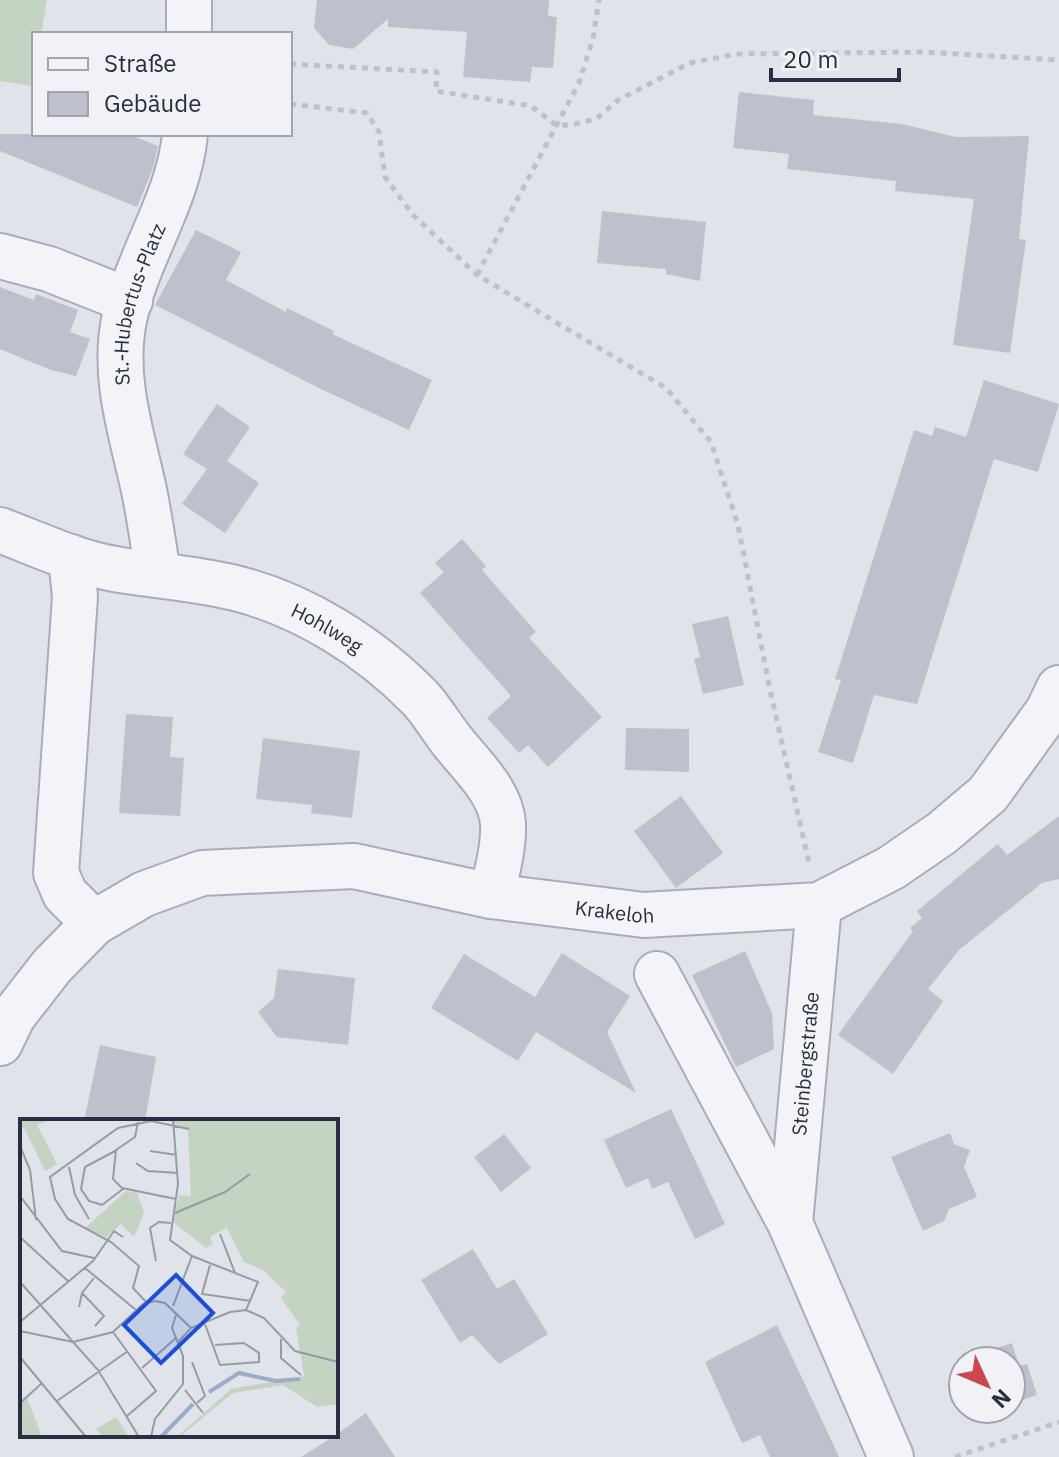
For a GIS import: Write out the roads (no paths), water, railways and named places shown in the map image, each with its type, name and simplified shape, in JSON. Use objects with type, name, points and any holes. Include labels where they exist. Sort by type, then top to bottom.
[{"type":"street","points":[[189,0],[189,32]]},
{"type":"street","name":"St.-Hubertus-Platz","points":[[158,574],[145,493],[128,428],[120,368],[124,321],[169,196],[184,136]]},
{"type":"street","points":[[0,256],[49,269],[130,301]]},
{"type":"street","name":"Hohlweg","points":[[0,530],[71,557],[115,569],[233,587],[270,598],[325,624],[368,654],[421,699],[493,793],[503,822],[500,856],[491,896]]},
{"type":"street","points":[[71,557],[75,597],[56,873],[65,894],[94,923]]},
{"type":"street","name":"Krakeloh","points":[[0,1043],[13,1016],[52,966],[94,923],[144,894],[202,873],[354,866],[491,896],[644,915],[819,905],[891,868],[942,833],[988,794],[1048,711],[1059,688]]},
{"type":"street","name":"Steinbergstraße","points":[[790,1223],[819,905]]},
{"type":"street","name":"Steinbergstraße","points":[[657,974],[790,1223],[891,1457]]}]
